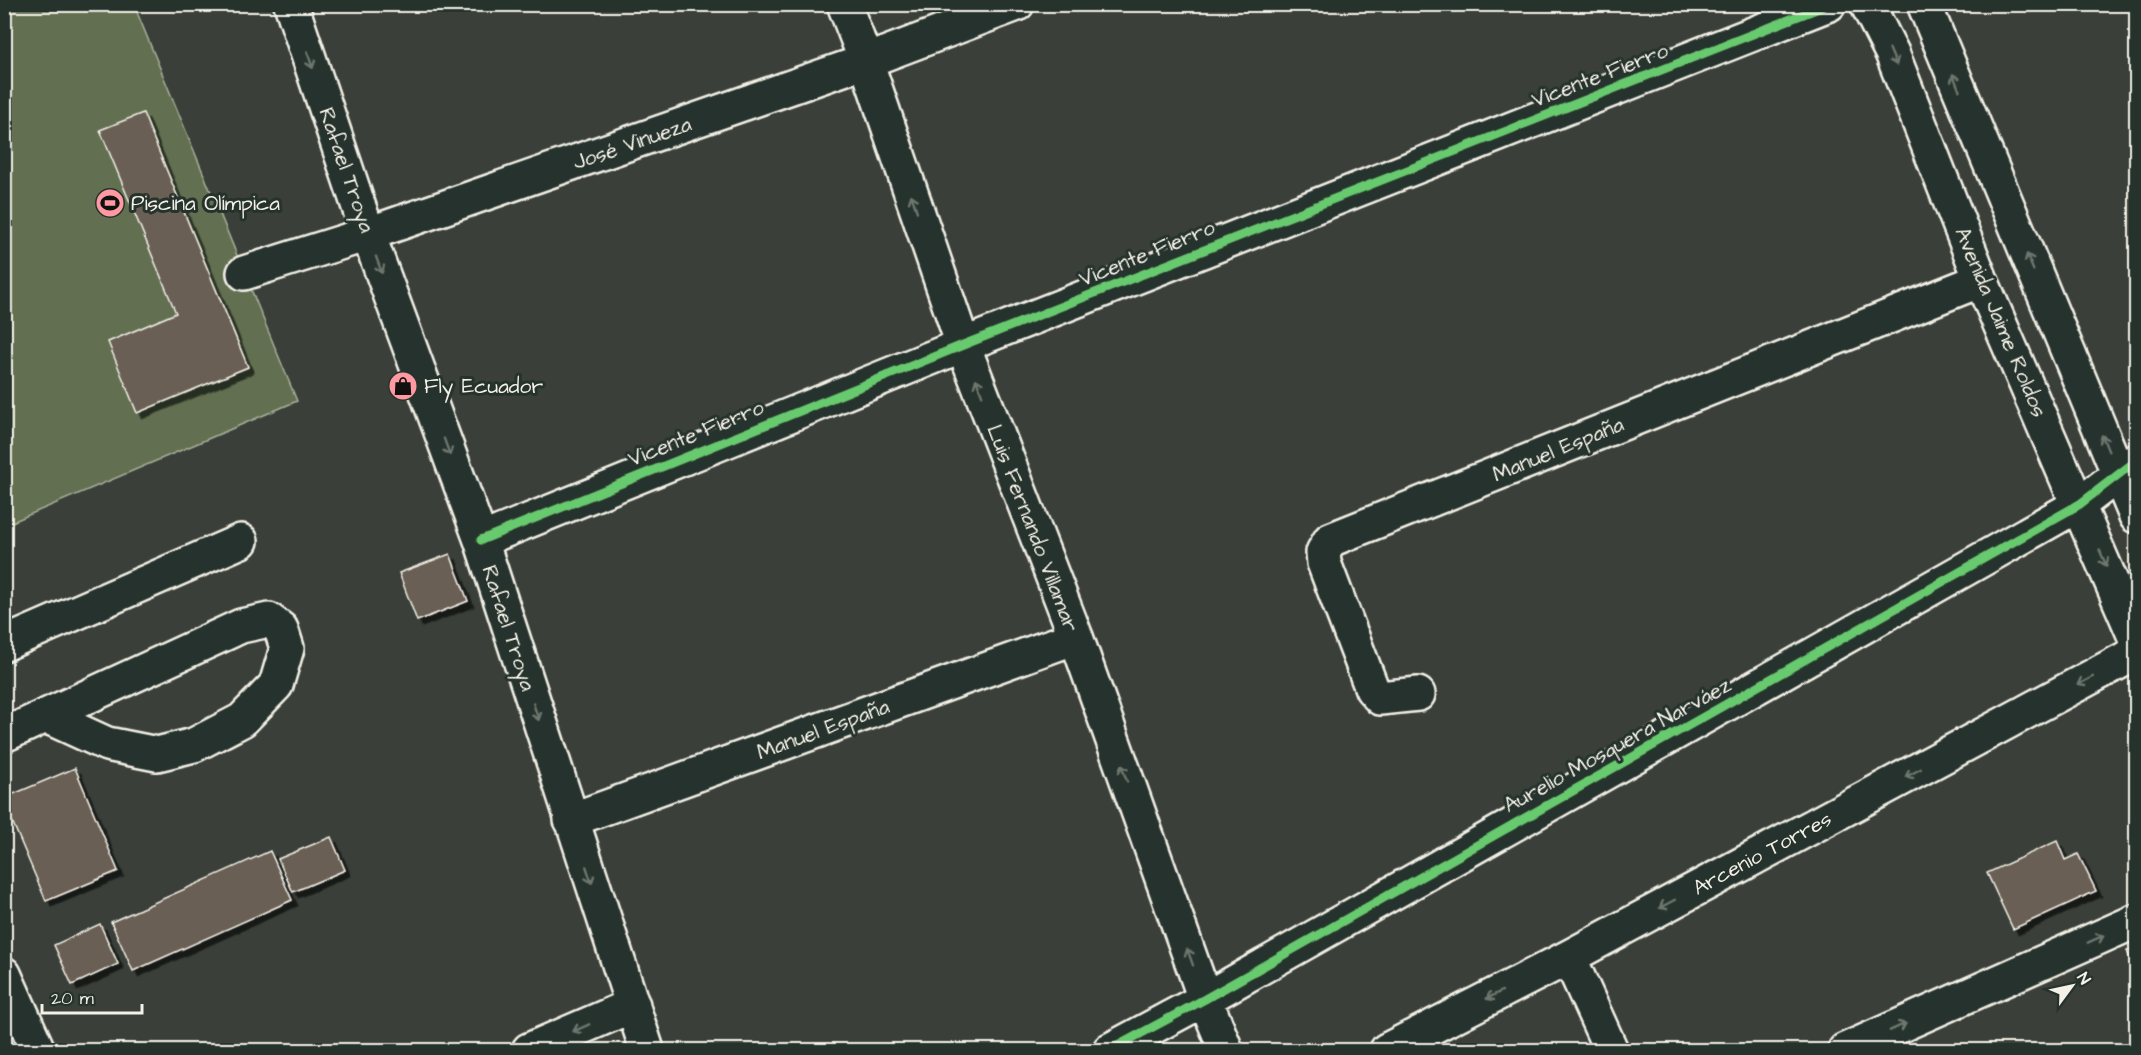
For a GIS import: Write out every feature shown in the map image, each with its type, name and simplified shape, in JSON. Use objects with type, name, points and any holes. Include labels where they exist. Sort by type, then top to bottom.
[{"type":"street","name":"Rafael Troya","points":[[291,4],[368,234],[481,540],[648,1050]]},
{"type":"street","name":"Luis Fernando Villamar","points":[[844,4],[866,61],[963,345],[1076,637],[1226,1050]]},
{"type":"street","name":"José Vinueza","points":[[244,273],[368,234],[866,61],[1017,4]]},
{"type":"street","name":"Vicente Fierro","points":[[481,540],[963,345],[1829,4]]},
{"type":"street","name":"Avenida Jaime Roldos","points":[[1867,4],[1892,53],[1981,280],[2080,504],[2136,639]]},
{"type":"street","points":[[1924,4],[2127,468],[2136,516]]},
{"type":"street","name":"Manuel España","points":[[1418,694],[1380,698],[1372,689],[1323,563],[1323,552],[1330,540],[1981,280]]},
{"type":"street","name":"Aurelio Mosquera Narváez","points":[[1110,1050],[1206,999],[2080,504],[2127,468]]},
{"type":"street","points":[[4,644],[241,542]]},
{"type":"street","points":[[4,735],[241,626],[269,620],[281,629],[287,648],[276,685],[242,720],[194,745],[157,754],[107,744],[46,716]]},
{"type":"street","name":"Manuel España","points":[[571,820],[1076,637]]},
{"type":"street","name":"Arcenio Torres","points":[[1387,1050],[1569,957],[2136,653]]},
{"type":"street","points":[[1845,1050],[2136,921]]},
{"type":"street","points":[[1569,957],[1611,1050]]},
{"type":"street","points":[[4,974],[38,1050]]},
{"type":"street","points":[[529,1050],[633,1005]]},
{"type":"green space","name":"Piscina Olímpica","points":[[5,5],[134,5],[297,401],[5,525]]},
{"type":"building","points":[[143,113],[248,367],[137,413],[108,342],[176,313],[100,130]]},
{"type":"building","points":[[450,554],[468,601],[417,621],[399,573]]},
{"type":"building","points":[[75,768],[118,871],[46,901],[4,798]]},
{"type":"building","points":[[331,837],[345,870],[293,892],[278,859]]},
{"type":"building","points":[[2057,841],[2065,860],[2078,854],[2096,891],[2013,929],[1987,873]]},
{"type":"building","points":[[270,851],[292,900],[133,971],[111,922]]},
{"type":"building","points":[[100,924],[118,964],[72,985],[54,945]]},
{"type":"building","points":[[2136,947],[2136,975],[2127,951]]},
{"type":"cycle path","points":[[481,540],[963,345],[1829,4]]},
{"type":"cycle path","points":[[1110,1050],[1205,999],[2080,504],[2136,461]]},
{"type":"place","name":"Piscina Olímpica","points":[[110,203]]},
{"type":"place","name":"Fly Ecuador","points":[[403,386]]}]
